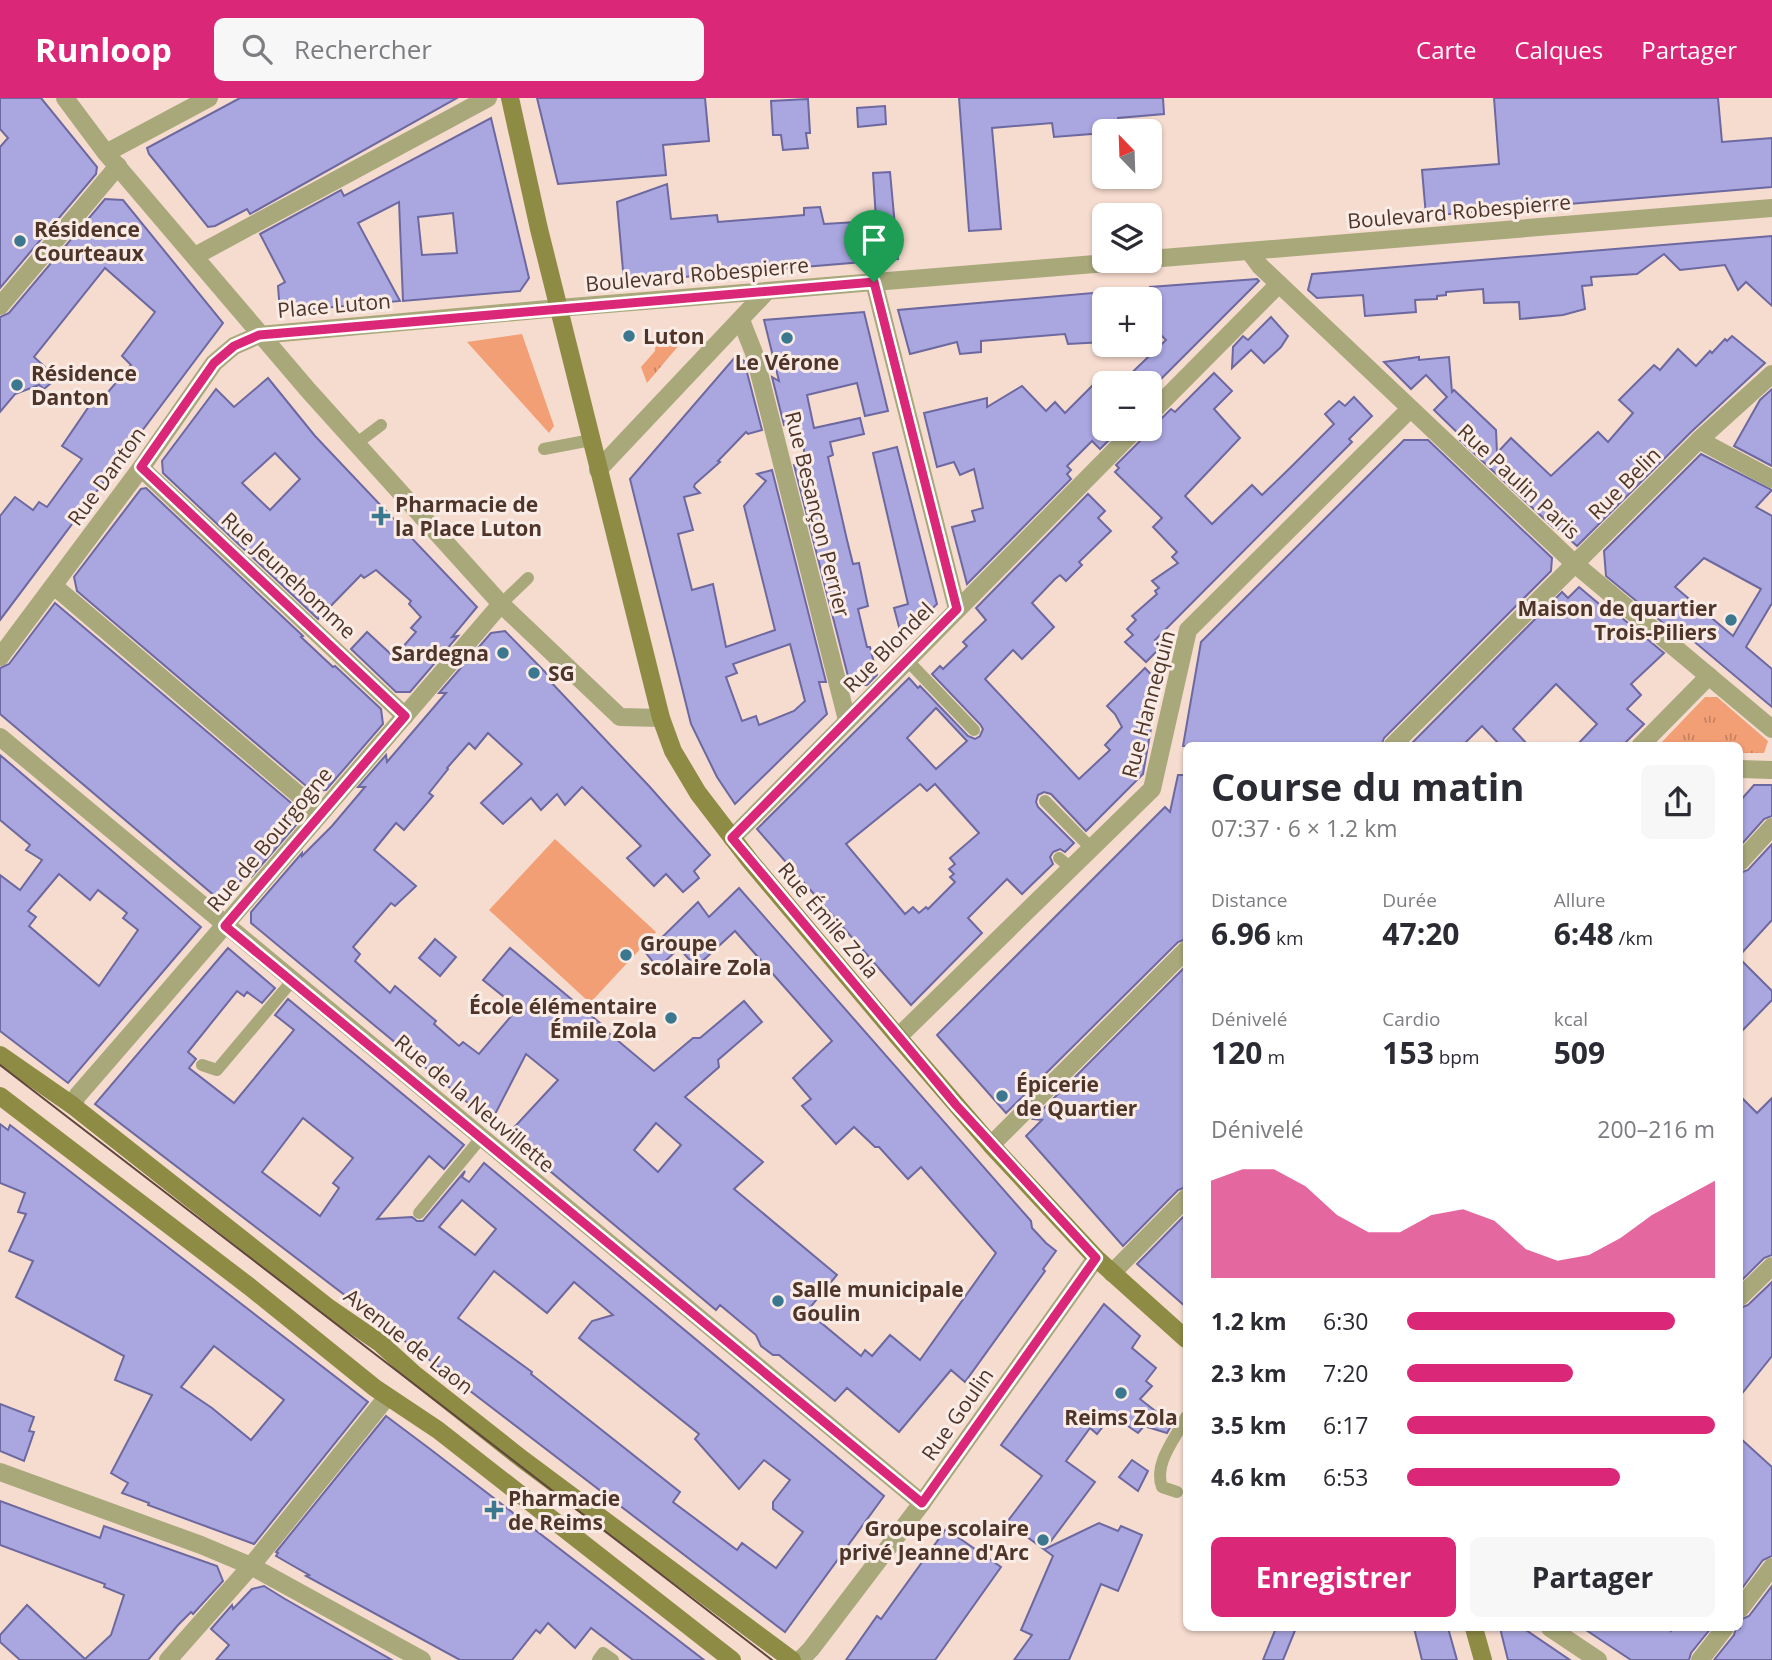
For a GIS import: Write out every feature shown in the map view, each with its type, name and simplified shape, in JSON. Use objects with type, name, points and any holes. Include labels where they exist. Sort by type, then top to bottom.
[{"type":"main road","name":"Rue Émile Zola","points":[[510,98],[536,217],[661,718],[683,770],[732,838],[991,1145],[1096,1258],[1183,1336]]},
{"type":"main road","name":"Avenue de Laon","points":[[0,1055],[72,1105],[329,1308],[380,1343],[413,1373],[511,1450],[761,1634],[792,1660]]},
{"type":"main road","points":[[0,1096],[250,1287],[387,1397],[438,1430],[732,1660]]},
{"type":"main road","points":[[1475,1631],[1483,1660]]},
{"type":"street","points":[[65,98],[112,160],[259,335]]},
{"type":"street","points":[[0,306],[112,160],[209,98]]},
{"type":"street","points":[[195,256],[488,98]]},
{"type":"street","name":"Boulevard Robespierre","points":[[1162,258],[1772,208]]},
{"type":"street","name":"Rue Paulin Paris","points":[[1249,251],[1259,266],[1575,564],[1772,729]]},
{"type":"street","name":"Boulevard Robespierre","points":[[559,308],[1092,264]]},
{"type":"street","points":[[874,282],[957,609]]},
{"type":"street","points":[[1162,402],[1279,284]]},
{"type":"street","points":[[598,470],[767,291]]},
{"type":"street","name":"Place Luton","points":[[259,335],[559,308]]},
{"type":"street","name":"Rue Besançon Perrier","points":[[741,320],[754,353],[847,720]]},
{"type":"street","name":"Place Luton","points":[[259,335],[502,604],[620,717],[661,718]]},
{"type":"street","name":"Rue Danton","points":[[0,657],[141,467],[214,363],[234,346],[259,335]]},
{"type":"street","name":"Rue Belin","points":[[1396,742],[1699,440],[1772,374]]},
{"type":"street","name":"Rue Hannequin","points":[[898,1037],[1065,863],[1091,848],[1152,789],[1188,630],[1409,409]]},
{"type":"street","points":[[1699,440],[1772,479]]},
{"type":"street","name":"Rue Blondel","points":[[732,838],[1124,441]]},
{"type":"street","name":"Rue Jeunehomme","points":[[141,467],[405,716]]},
{"type":"street","points":[[54,586],[320,813]]},
{"type":"street","name":"Rue de Bourgogne","points":[[72,1105],[502,604]]},
{"type":"street","points":[[1644,742],[1709,676]]},
{"type":"street","name":"Rue de la Neuvillette","points":[[0,737],[922,1503]]},
{"type":"street","points":[[1743,769],[1772,770]]},
{"type":"street","points":[[1743,859],[1772,827]]},
{"type":"street","points":[[991,1145],[1183,953]]},
{"type":"street","points":[[1112,1273],[1183,1201]]},
{"type":"street","name":"Rue Goulin","points":[[800,1660],[922,1503],[1096,1258]]},
{"type":"street","points":[[1743,1294],[1772,1266]]},
{"type":"street","points":[[169,1660],[251,1566],[387,1397]]},
{"type":"street","points":[[0,1472],[201,1545],[251,1566],[422,1660]]},
{"type":"street","points":[[1743,1605],[1772,1567]]},
{"type":"street","points":[[1554,1631],[1598,1660]]},
{"type":"street","points":[[1700,1660],[1723,1631]]},
{"type":"lane","points":[[357,443],[380,425]]},
{"type":"lane","points":[[544,449],[591,440]]},
{"type":"lane","points":[[502,604],[528,578]]},
{"type":"lane","points":[[907,660],[974,730]]},
{"type":"lane","points":[[1045,801],[1091,848]]},
{"type":"lane","points":[[202,1065],[218,1070],[292,981]]},
{"type":"lane","points":[[419,1213],[481,1138]]},
{"type":"lane","points":[[1177,1492],[1163,1487],[1158,1477],[1162,1463],[1183,1423]]},
{"type":"lane","points":[[598,1660],[604,1653],[613,1660]]},
{"type":"green space","points":[[522,334],[554,426],[549,433],[467,342]]},
{"type":"green space","points":[[679,337],[680,344],[647,383],[641,367],[655,351],[656,340]]},
{"type":"green space","points":[[1705,697],[1717,697],[1768,741],[1764,753],[1743,753],[1743,742],[1662,742]]},
{"type":"green space","points":[[555,839],[656,932],[590,1003],[489,910]]},
{"type":"building","points":[[0,98],[41,98],[97,167],[96,174],[0,288],[0,147],[8,138],[0,129]]},
{"type":"building","points":[[240,98],[457,98],[250,214],[247,209],[208,227],[147,148]]},
{"type":"building","points":[[537,98],[705,98],[709,141],[663,145],[666,175],[558,184]]},
{"type":"building","points":[[959,98],[1163,98],[1164,114],[1092,119],[1092,134],[1054,137],[1052,123],[992,128],[1001,229],[969,231]]},
{"type":"building","points":[[1494,98],[1718,98],[1722,142],[1772,138],[1772,187],[1426,216],[1422,170],[1499,164]]},
{"type":"building","points":[[808,99],[808,148],[783,150],[781,135],[773,135],[771,101]]},
{"type":"building","points":[[885,106],[886,124],[858,127],[857,108]]},
{"type":"building","points":[[491,118],[529,278],[520,291],[403,301],[399,202],[358,223],[400,301],[280,312],[278,286],[285,282],[260,234],[341,190],[344,196]],"holes":[[[453,213],[457,253],[422,255],[418,217]]]},
{"type":"building","points":[[890,172],[898,259],[624,282],[617,202],[667,184],[671,219],[717,215],[718,222],[804,215],[804,208],[820,207],[824,224],[857,222],[876,219],[873,173]]},
{"type":"building","points":[[105,199],[123,200],[223,323],[0,620],[0,516],[15,497],[33,510],[39,502],[47,507],[82,459],[62,446],[94,399],[98,404],[131,365],[122,356],[155,312],[105,268],[34,357],[57,378],[44,389],[39,385],[15,394],[0,412],[0,317],[9,313]]},
{"type":"building","points":[[1772,236],[1772,306],[1746,282],[1738,290],[1725,265],[1680,270],[1664,254],[1637,274],[1591,277],[1592,285],[1582,286],[1585,309],[1563,315],[1520,319],[1519,302],[1484,303],[1483,289],[1446,292],[1446,295],[1437,296],[1437,299],[1415,300],[1416,312],[1365,316],[1363,295],[1317,298],[1308,290],[1312,274]]},
{"type":"building","points":[[1257,279],[1259,281],[1162,378],[1162,371],[1134,371],[1148,357],[1162,357],[1162,344],[1166,340],[1162,336],[1162,287],[1150,287]]},
{"type":"building","points":[[1092,293],[1092,343],[1068,344],[1065,334],[981,341],[981,352],[960,354],[957,342],[910,354],[898,310]]},
{"type":"building","points":[[864,312],[888,411],[865,416],[857,383],[807,395],[814,428],[860,418],[864,434],[830,442],[833,455],[828,457],[853,564],[859,563],[868,606],[858,609],[877,675],[867,685],[850,684],[794,465],[805,462],[803,438],[796,422],[784,425],[772,377],[779,381],[764,320]]},
{"type":"building","points":[[1271,317],[1288,336],[1281,347],[1264,363],[1251,350],[1232,368],[1233,347],[1243,336],[1248,340]]},
{"type":"building","points":[[1732,336],[1765,363],[1691,432],[1577,546],[1461,441],[1466,441],[1434,410],[1447,397],[1426,375],[1411,389],[1384,362],[1419,357],[1419,360],[1449,357],[1452,392],[1454,390],[1496,430],[1497,453],[1511,438],[1551,476],[1598,432],[1608,442],[1633,413],[1619,400],[1654,365],[1660,370],[1678,349],[1696,366],[1710,351],[1712,353],[1725,339],[1727,341]]},
{"type":"building","points":[[736,356],[744,361],[762,430],[748,434],[746,432],[718,461],[720,462],[695,484],[694,487],[700,493],[684,497],[693,530],[678,534],[692,590],[713,584],[726,647],[775,630],[744,506],[766,481],[757,474],[772,470],[826,682],[819,682],[827,714],[735,804],[717,777],[691,724],[630,479]],"holes":[[[790,644],[805,701],[794,711],[759,725],[756,716],[742,721],[726,677],[737,673],[733,664]]]},
{"type":"building","points":[[1214,373],[1232,391],[1214,409],[1240,438],[1185,496],[1212,524],[1252,485],[1262,495],[1291,467],[1334,424],[1325,414],[1339,401],[1345,406],[1354,397],[1372,416],[1349,439],[1352,442],[1155,640],[1161,647],[1146,662],[1125,642],[1133,635],[1127,629],[1136,620],[1132,616],[1157,594],[1155,591],[1159,588],[1152,581],[1178,563],[1172,557],[1177,552],[1153,527],[1162,518],[1115,472],[1119,468],[1116,465],[1140,441],[1162,441],[1162,418],[1171,409],[1175,412]]},
{"type":"building","points":[[268,378],[315,436],[477,607],[452,637],[458,636],[410,692],[396,692],[351,649],[367,632],[394,657],[416,632],[411,628],[421,617],[409,604],[411,601],[376,570],[364,578],[361,575],[318,619],[163,473],[162,461],[216,389],[234,407]],"holes":[[[275,453],[300,479],[270,510],[242,483]]]},
{"type":"building","points":[[1022,386],[1046,411],[1055,402],[1065,413],[1092,386],[1092,441],[1067,466],[1071,470],[1067,474],[1071,479],[967,584],[952,527],[975,521],[972,511],[983,508],[974,469],[960,475],[954,462],[937,467],[924,413],[987,398],[987,407]]},
{"type":"building","points":[[1772,389],[1772,466],[1734,446],[1760,400]]},
{"type":"building","points":[[1404,440],[1428,440],[1552,558],[1551,571],[1382,742],[1184,742],[1201,642]]},
{"type":"building","points":[[1092,441],[1108,441],[1100,449]]},
{"type":"building","points":[[897,447],[937,604],[902,638],[894,608],[908,604],[873,453]]},
{"type":"building","points":[[1701,454],[1772,490],[1756,507],[1772,516],[1772,603],[1746,647],[1772,669],[1772,707],[1684,633],[1680,637],[1606,576],[1604,551]],"holes":[[[1704,558],[1761,589],[1733,636],[1675,587]]]},
{"type":"building","points":[[146,488],[303,636],[301,637],[381,709],[383,724],[326,790],[312,791],[77,591],[74,577],[141,489]]},
{"type":"building","points":[[1088,494],[1105,511],[1098,518],[1111,531],[1079,562],[1082,565],[1066,581],[1060,575],[1032,603],[1054,627],[1022,659],[1013,650],[985,679],[1079,779],[1110,750],[1105,745],[1122,727],[1107,706],[1145,668],[1159,683],[1143,774],[1086,831],[1051,794],[1044,792],[1038,795],[1038,807],[1074,843],[1065,852],[1060,849],[1053,852],[1050,857],[1053,864],[1022,894],[1007,879],[968,918],[982,933],[911,1005],[757,829],[909,678],[968,736],[975,739],[980,736],[983,729],[980,724],[932,674],[940,666],[943,669],[967,646],[963,642],[986,620],[976,608]],"holes":[[[936,708],[967,741],[936,769],[907,738]],[[920,784],[927,791],[935,784],[979,833],[950,858],[955,864],[949,869],[954,874],[950,877],[955,882],[928,909],[926,907],[919,913],[913,907],[905,914],[846,844]]]},
{"type":"building","points":[[1579,587],[1611,614],[1610,608],[1664,653],[1631,684],[1641,695],[1627,709],[1644,724],[1626,742],[1580,742],[1597,724],[1556,684],[1513,729],[1525,742],[1497,742],[1482,726],[1466,742],[1413,742],[1562,592],[1568,598]]},
{"type":"building","points":[[55,603],[296,807],[298,823],[252,876],[252,868],[222,902],[0,714],[0,668],[9,664]]},
{"type":"building","points":[[505,631],[550,677],[548,679],[710,855],[694,871],[699,878],[683,892],[666,874],[654,886],[627,858],[641,846],[582,787],[565,805],[557,794],[541,810],[531,798],[503,824],[481,803],[522,764],[488,733],[475,749],[469,743],[447,768],[429,793],[433,796],[404,830],[396,823],[374,850],[416,886],[395,906],[391,903],[353,947],[360,954],[355,961],[390,993],[395,986],[436,1021],[434,1024],[459,1046],[463,1042],[479,1054],[518,1008],[483,980],[510,948],[654,1071],[693,1038],[700,1038],[744,1001],[762,1022],[718,1060],[719,1067],[685,1097],[763,1162],[734,1189],[837,1275],[807,1311],[861,1356],[865,1350],[872,1356],[890,1335],[920,1360],[996,1253],[921,1167],[908,1179],[879,1147],[875,1147],[854,1127],[836,1144],[802,1106],[811,1099],[793,1078],[832,1041],[735,931],[696,967],[679,948],[658,968],[646,953],[698,902],[709,917],[739,888],[1031,1221],[1032,1228],[1056,1251],[1043,1269],[1045,1271],[965,1382],[951,1370],[899,1432],[847,1388],[835,1401],[779,1355],[773,1355],[761,1346],[756,1335],[720,1305],[716,1310],[507,1135],[558,1080],[526,1054],[491,1122],[251,923],[251,912],[302,853],[302,856],[332,826],[365,787],[358,787],[386,755],[387,762],[446,693],[439,693],[491,633]],"holes":[[[656,1123],[681,1145],[658,1172],[634,1150]]]},
{"type":"building","points":[[0,755],[201,927],[68,1083],[0,1031],[0,875],[20,890],[42,860],[26,850],[30,845],[0,820]],"holes":[[[59,874],[90,900],[98,890],[127,913],[123,918],[138,930],[99,986],[29,926],[36,917],[28,911]]]},
{"type":"building","points":[[1178,775],[1183,775],[1183,940],[1178,942],[1006,1113],[937,1035],[1165,807],[1170,812]]},
{"type":"building","points":[[1754,785],[1772,785],[1772,816],[1764,819],[1743,843],[1743,798]]},
{"type":"building","points":[[1772,844],[1772,920],[1743,952],[1743,872],[1748,870]]},
{"type":"building","points":[[435,939],[456,957],[440,976],[419,958]]},
{"type":"building","points":[[228,948],[275,988],[262,1003],[247,992],[244,996],[237,991],[188,1052],[196,1059],[189,1068],[234,1103],[294,1030],[275,1015],[288,999],[464,1145],[444,1169],[429,1156],[377,1219],[412,1217],[423,1221],[465,1171],[462,1177],[469,1182],[484,1163],[884,1496],[785,1632],[95,1104]],"holes":[[[303,1118],[353,1158],[333,1183],[339,1188],[320,1216],[262,1172]],[[462,1200],[496,1229],[475,1255],[439,1227]],[[494,1271],[547,1313],[574,1282],[613,1315],[592,1321],[579,1338],[699,1434],[695,1439],[739,1489],[764,1460],[790,1480],[773,1502],[773,1509],[803,1532],[776,1568],[742,1543],[737,1550],[673,1502],[680,1492],[531,1374],[532,1372],[458,1318]]]},
{"type":"building","points":[[1743,962],[1772,991],[1772,1000],[1743,1030]]},
{"type":"building","points":[[1183,969],[1183,1188],[1178,1190],[1123,1246],[1026,1136],[1042,1120],[1033,1119]]},
{"type":"building","points":[[1772,1098],[1772,1255],[1764,1258],[1743,1279],[1743,1099],[1757,1113]]},
{"type":"building","points":[[0,1124],[8,1130],[10,1125],[368,1402],[254,1544],[122,1493],[128,1483],[111,1473],[152,1395],[115,1380],[124,1356],[16,1297],[33,1261],[9,1251],[26,1214],[18,1212],[25,1193],[0,1183]],"holes":[[[214,1346],[284,1400],[251,1440],[181,1387]]]},
{"type":"building","points":[[1183,1217],[1183,1304],[1137,1264]]},
{"type":"building","points":[[1772,1282],[1772,1356],[1743,1392],[1743,1307]]},
{"type":"building","points":[[1104,1304],[1140,1336],[1132,1348],[1156,1368],[1146,1381],[1152,1386],[1140,1399],[1172,1424],[1167,1433],[1144,1426],[1138,1433],[1112,1415],[1097,1434],[1090,1428],[1066,1461],[1095,1482],[1045,1549],[1099,1523],[1118,1531],[1121,1526],[1142,1535],[1118,1591],[1101,1584],[1069,1660],[1014,1660],[1032,1635],[1021,1630],[1053,1556],[1007,1522],[1042,1476],[1001,1445]]},
{"type":"building","points":[[0,1404],[34,1417],[29,1431],[34,1432],[24,1461],[0,1451]]},
{"type":"building","points":[[386,1416],[704,1660],[633,1660],[591,1628],[575,1648],[548,1623],[540,1633],[536,1630],[512,1660],[460,1660],[306,1576],[309,1575],[276,1556],[276,1552]]},
{"type":"building","points":[[1743,1441],[1772,1467],[1772,1556],[1763,1560],[1743,1587]]},
{"type":"building","points":[[1132,1460],[1148,1471],[1138,1491],[1119,1477]]},
{"type":"building","points":[[0,1501],[100,1538],[104,1526],[217,1566],[223,1581],[193,1614],[191,1612],[178,1625],[148,1660],[20,1660],[0,1642],[0,1635],[27,1605],[85,1659],[111,1635],[124,1595],[104,1587],[105,1584],[0,1545]]},
{"type":"building","points":[[946,1529],[1001,1567],[935,1660],[846,1660],[877,1616],[881,1619]]},
{"type":"building","points":[[264,1586],[392,1660],[216,1660],[229,1645],[211,1629],[232,1605],[233,1609],[252,1589]]},
{"type":"building","points":[[1772,1586],[1772,1660],[1714,1660],[1735,1631],[1743,1631],[1743,1619],[1749,1616]]},
{"type":"building","points":[[1275,1631],[1295,1631],[1283,1660],[1263,1660]]},
{"type":"building","points":[[1415,1631],[1449,1631],[1457,1660],[1422,1660]]},
{"type":"building","points":[[1501,1631],[1527,1631],[1570,1660],[1508,1660]]},
{"type":"building","points":[[1588,1631],[1709,1631],[1691,1653],[1689,1660],[1631,1660]]},
{"type":"tram line","points":[[0,1065],[772,1660]]},
{"type":"place","name":"Résidence Courteaux","points":[[20,241]]},
{"type":"place","name":"Luton","points":[[629,336]]},
{"type":"place","name":"Le Vérone","points":[[787,338]]},
{"type":"place","name":"Résidence Danton","points":[[17,385]]},
{"type":"place","name":"Pharmacie de la Place Luton","points":[[381,516]]},
{"type":"place","name":"Maison de quartier Trois-Piliers","points":[[1731,620]]},
{"type":"place","name":"Sardegna","points":[[503,653]]},
{"type":"place","name":"SG","points":[[534,673]]},
{"type":"place","name":"Groupe scolaire Zola","points":[[626,955]]},
{"type":"place","name":"École élémentaire Émile Zola","points":[[671,1018]]},
{"type":"place","name":"Épicerie de Quartier","points":[[1002,1096]]},
{"type":"place","name":"Salle municipale Goulin","points":[[778,1301]]},
{"type":"place","name":"Reims Zola","points":[[1121,1393]]},
{"type":"place","name":"Pharmacie de Reims","points":[[494,1510]]},
{"type":"place","name":"Groupe scolaire privé Jeanne d'Arc","points":[[1043,1540]]},
{"type":"route","points":[[874,282],[957,609],[732,838],[956,1105],[1096,1258],[922,1503],[225,926],[405,716],[141,467],[214,363],[234,346],[259,335],[874,282]]}]
